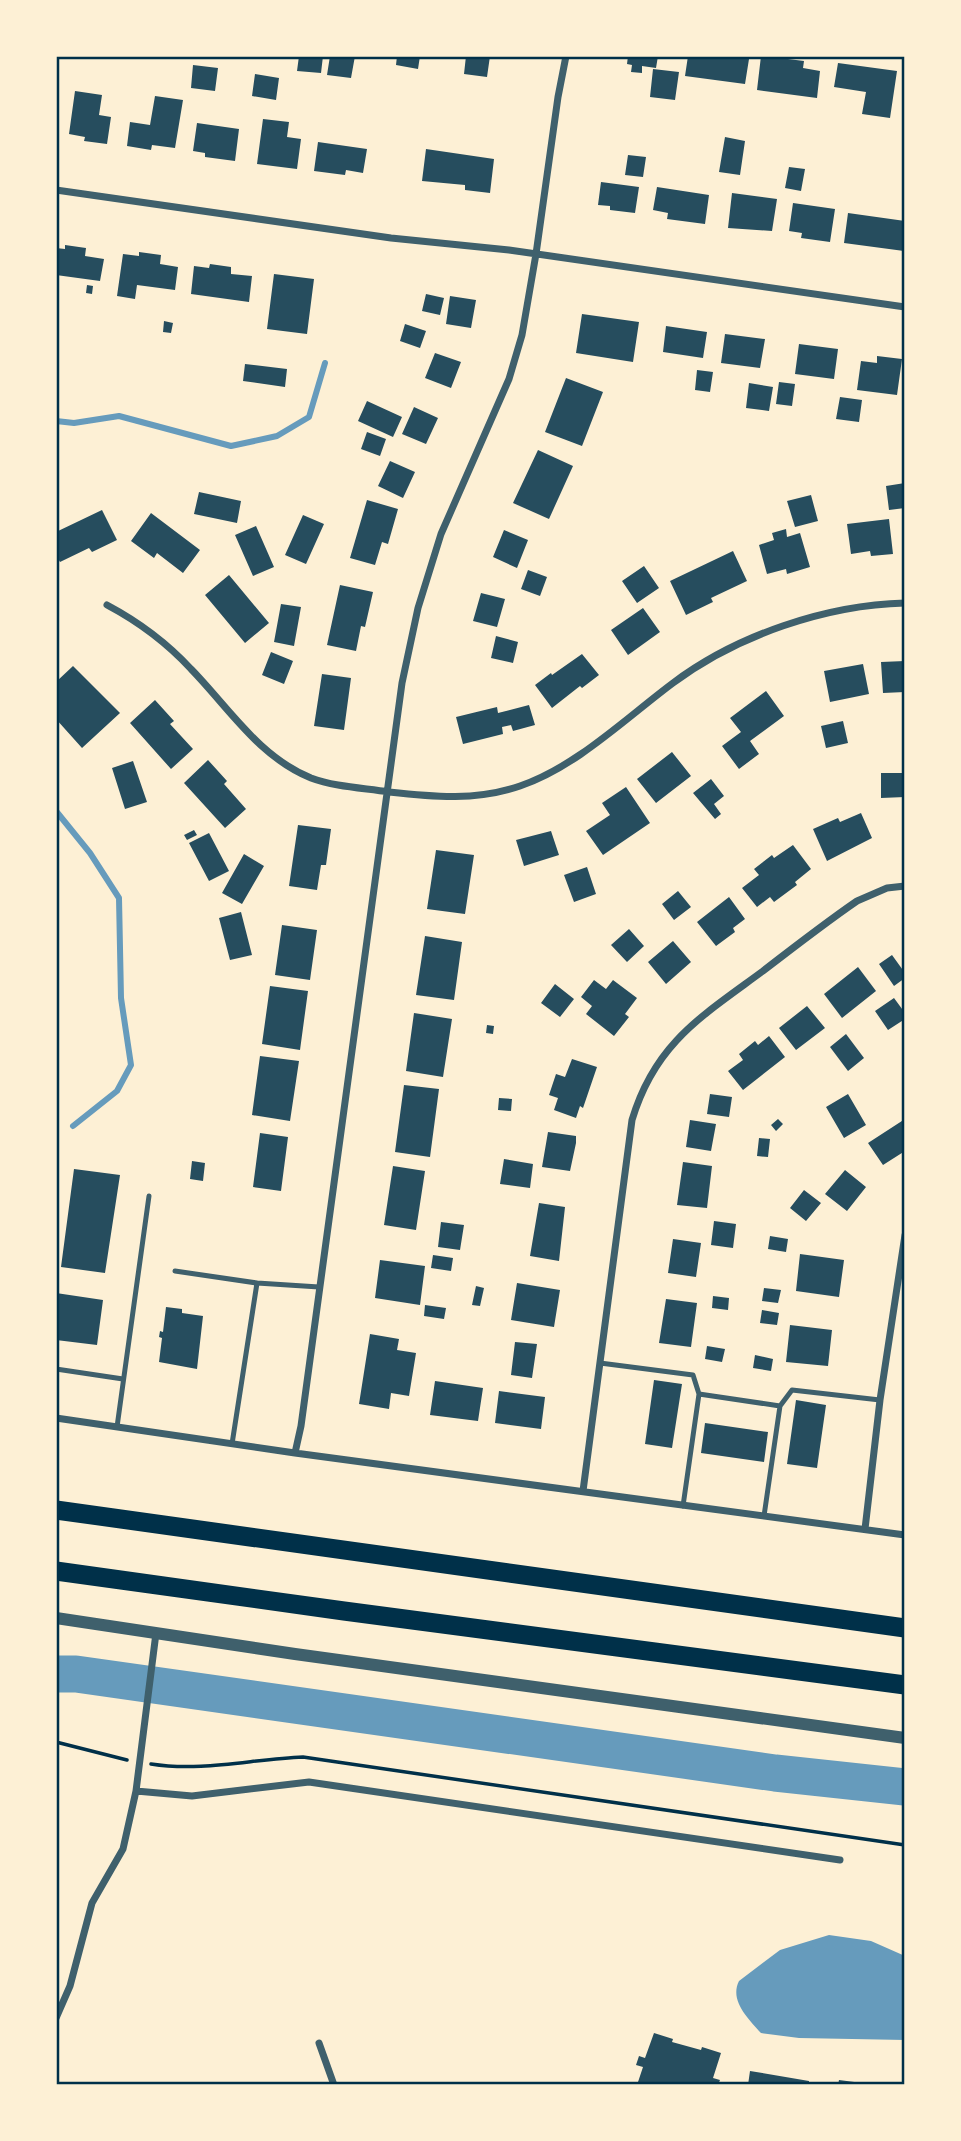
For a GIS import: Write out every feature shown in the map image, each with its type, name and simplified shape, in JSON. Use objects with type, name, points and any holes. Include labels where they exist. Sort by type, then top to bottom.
[{"type":"highway","points":[[56,1510],[905,1628]]},
{"type":"highway","points":[[56,1571],[344,1612],[905,1685]]},
{"type":"street","points":[[295,1453],[301,1426],[402,683],[418,607],[441,534],[509,379],[522,335],[566,56]]},
{"type":"street","points":[[56,190],[391,238],[536,254],[905,307]]},
{"type":"street","points":[[107,606],[150,631],[172,649],[254,739],[285,765],[325,782],[386,791],[458,797],[490,794],[522,786],[561,767],[677,680],[759,636],[804,620],[850,610],[905,603]]},
{"type":"street","points":[[583,1491],[632,1120],[655,1067],[693,1023],[834,917],[875,893],[905,886]]},
{"type":"street","points":[[864,1529],[905,1235]]},
{"type":"street","points":[[56,1418],[905,1535]]},
{"type":"street","points":[[56,1618],[905,1738]]},
{"type":"street","points":[[56,2018],[70,1986],[92,1903],[123,1849],[136,1791],[156,1633]]},
{"type":"street","points":[[136,1791],[192,1796],[309,1782],[840,1860]]},
{"type":"street","points":[[319,2043],[334,2085]]},
{"type":"lane","points":[[117,1427],[149,1196]]},
{"type":"lane","points":[[175,1271],[257,1283],[319,1287]]},
{"type":"lane","points":[[232,1444],[257,1283]]},
{"type":"lane","points":[[600,1363],[693,1375],[699,1394],[683,1506]]},
{"type":"lane","points":[[56,1369],[123,1379]]},
{"type":"lane","points":[[764,1517],[780,1406],[792,1390],[880,1400]]},
{"type":"lane","points":[[699,1394],[780,1406]]},
{"type":"path","points":[[56,1742],[140,1763],[200,1768],[235,1762],[303,1757],[905,1846]]},
{"type":"water","points":[[827,1769],[905,1777],[905,1799],[811,1790],[806,1776]]},
{"type":"water","points":[[829,1935],[871,1941],[905,1956],[905,2040],[799,2038],[761,2033],[746,2016],[738,2003],[739,1981],[780,1950]]},
{"type":"pier","points":[[849,1768],[870,1770],[866,1798],[846,1796]]},
{"type":"building","points":[[299,56],[323,56],[321,73],[297,71]]},
{"type":"building","points":[[330,56],[355,56],[351,78],[327,75]]},
{"type":"building","points":[[397,56],[420,56],[418,69],[396,65]]},
{"type":"building","points":[[466,56],[490,56],[487,77],[464,74]]},
{"type":"building","points":[[628,56],[658,56],[656,68],[642,66],[642,73],[631,72],[632,65],[627,64]]},
{"type":"building","points":[[688,56],[731,56],[749,59],[745,84],[685,76]]},
{"type":"building","points":[[761,56],[788,56],[788,59],[804,61],[803,68],[820,71],[817,98],[757,90]]},
{"type":"building","points":[[838,63],[897,71],[890,118],[862,114],[866,92],[834,87]]},
{"type":"building","points":[[193,65],[218,68],[215,91],[191,88]]},
{"type":"building","points":[[653,69],[679,72],[675,100],[650,97]]},
{"type":"building","points":[[255,74],[279,78],[276,100],[252,96]]},
{"type":"building","points":[[75,91],[102,95],[99,115],[111,117],[107,144],[84,141],[85,137],[69,134]]},
{"type":"building","points":[[155,96],[183,100],[175,148],[152,145],[151,150],[127,146],[130,122],[150,125]]},
{"type":"building","points":[[263,119],[289,122],[287,137],[301,139],[297,169],[257,164]]},
{"type":"building","points":[[197,123],[239,129],[235,161],[205,157],[205,153],[193,151]]},
{"type":"building","points":[[725,137],[745,141],[740,175],[719,172]]},
{"type":"building","points":[[318,142],[367,149],[363,173],[346,170],[345,175],[314,171]]},
{"type":"building","points":[[426,149],[494,159],[490,193],[465,190],[465,185],[422,181]]},
{"type":"building","points":[[628,155],[646,157],[643,177],[625,175]]},
{"type":"building","points":[[789,167],[805,169],[801,191],[785,188]]},
{"type":"building","points":[[601,182],[639,187],[635,213],[610,210],[610,206],[598,205]]},
{"type":"building","points":[[657,187],[709,195],[705,224],[667,219],[668,213],[653,210]]},
{"type":"building","points":[[732,193],[777,199],[772,231],[728,228]]},
{"type":"building","points":[[793,203],[835,209],[830,242],[801,238],[802,233],[789,231]]},
{"type":"building","points":[[848,213],[905,221],[904,251],[844,243]]},
{"type":"building","points":[[65,245],[86,248],[85,256],[104,259],[100,281],[56,275],[56,248],[65,249]]},
{"type":"building","points":[[139,252],[161,255],[160,264],[178,267],[175,290],[137,285],[135,299],[117,296],[123,254],[139,256]]},
{"type":"building","points":[[210,264],[231,267],[231,274],[252,276],[249,302],[191,294],[194,266],[209,268]]},
{"type":"building","points":[[274,274],[314,279],[307,334],[267,329]]},
{"type":"building","points":[[87,285],[93,286],[92,294],[86,293]]},
{"type":"building","points":[[426,294],[444,298],[440,315],[422,311]]},
{"type":"building","points":[[450,296],[476,300],[471,328],[446,324]]},
{"type":"building","points":[[582,314],[639,322],[633,362],[576,353]]},
{"type":"building","points":[[164,321],[173,323],[171,333],[163,332]]},
{"type":"building","points":[[405,324],[426,331],[420,348],[400,341]]},
{"type":"building","points":[[666,326],[707,332],[703,358],[663,352]]},
{"type":"building","points":[[725,334],[765,339],[760,368],[721,363]]},
{"type":"building","points":[[799,344],[838,349],[834,379],[795,374]]},
{"type":"building","points":[[435,353],[461,362],[451,388],[425,378]]},
{"type":"building","points":[[877,356],[902,359],[897,395],[857,390],[861,361],[877,363]]},
{"type":"building","points":[[245,364],[287,369],[285,387],[243,381]]},
{"type":"building","points":[[697,370],[713,372],[710,392],[695,390]]},
{"type":"building","points":[[566,378],[603,392],[582,446],[545,432]]},
{"type":"building","points":[[779,382],[795,384],[792,406],[776,404]]},
{"type":"building","points":[[749,383],[773,387],[769,411],[746,408]]},
{"type":"building","points":[[840,397],[862,400],[859,422],[836,419]]},
{"type":"building","points":[[367,401],[402,417],[393,437],[358,421]]},
{"type":"building","points":[[414,407],[438,418],[426,444],[402,434]]},
{"type":"building","points":[[367,432],[386,439],[380,456],[361,449]]},
{"type":"building","points":[[538,450],[573,466],[549,519],[513,503]]},
{"type":"building","points":[[390,461],[415,472],[403,498],[378,486]]},
{"type":"building","points":[[905,483],[905,508],[889,510],[886,486]]},
{"type":"building","points":[[199,492],[241,501],[237,523],[194,514]]},
{"type":"building","points":[[811,495],[818,521],[795,527],[787,501]]},
{"type":"building","points":[[367,500],[398,509],[388,544],[382,542],[375,565],[350,558]]},
{"type":"building","points":[[102,510],[117,540],[92,552],[89,548],[60,562],[56,555],[56,532]]},
{"type":"building","points":[[151,513],[200,550],[183,573],[157,553],[154,558],[131,541]]},
{"type":"building","points":[[303,515],[324,524],[306,564],[285,555]]},
{"type":"building","points":[[889,519],[893,554],[871,556],[870,551],[851,554],[847,524]]},
{"type":"building","points":[[256,526],[274,567],[253,576],[235,535]]},
{"type":"building","points":[[786,529],[787,537],[800,533],[810,567],[787,574],[786,569],[767,574],[759,545],[774,540],[772,533]]},
{"type":"building","points":[[504,530],[528,540],[517,568],[493,557]]},
{"type":"building","points":[[733,551],[747,581],[711,598],[713,602],[686,615],[670,581]]},
{"type":"building","points":[[644,566],[659,588],[637,603],[622,581]]},
{"type":"building","points":[[528,570],[547,577],[540,596],[521,589]]},
{"type":"building","points":[[229,575],[269,623],[245,643],[205,595]]},
{"type":"building","points":[[340,585],[373,592],[365,627],[361,626],[356,651],[327,645]]},
{"type":"building","points":[[481,593],[505,599],[497,627],[473,621]]},
{"type":"building","points":[[281,604],[301,607],[294,646],[274,642]]},
{"type":"building","points":[[643,608],[660,632],[628,655],[611,630]]},
{"type":"building","points":[[496,636],[518,642],[513,663],[491,658]]},
{"type":"building","points":[[271,652],[293,661],[284,684],[262,675]]},
{"type":"building","points":[[582,654],[599,675],[552,708],[535,685]]},
{"type":"building","points":[[905,661],[905,692],[883,693],[881,662]]},
{"type":"building","points":[[863,664],[869,694],[830,702],[824,671]]},
{"type":"building","points":[[73,666],[120,713],[82,748],[56,719],[56,682]]},
{"type":"building","points":[[322,674],[351,678],[344,730],[314,726]]},
{"type":"building","points":[[766,691],[784,716],[750,741],[759,754],[739,769],[722,746],[741,732],[730,718]]},
{"type":"building","points":[[155,700],[174,721],[170,724],[193,749],[171,769],[130,723]]},
{"type":"building","points":[[529,705],[535,725],[513,731],[511,725],[502,727],[503,734],[463,744],[456,717],[497,707],[498,713]]},
{"type":"building","points":[[843,721],[848,743],[826,748],[821,726]]},
{"type":"building","points":[[672,752],[691,776],[656,803],[637,779]]},
{"type":"building","points":[[208,760],[227,781],[224,784],[246,809],[225,828],[184,783]]},
{"type":"building","points":[[133,761],[147,802],[125,809],[112,768]]},
{"type":"building","points":[[881,773],[905,773],[905,797],[881,798]]},
{"type":"building","points":[[711,779],[724,796],[714,804],[721,814],[715,819],[693,793]]},
{"type":"building","points":[[626,787],[650,823],[603,855],[586,831],[610,815],[602,803]]},
{"type":"building","points":[[861,813],[872,838],[827,861],[813,829],[838,818],[840,822]]},
{"type":"building","points":[[298,825],[331,829],[326,865],[321,865],[317,890],[289,886]]},
{"type":"building","points":[[194,830],[197,835],[187,840],[184,835]]},
{"type":"building","points":[[551,831],[559,855],[524,866],[516,840]]},
{"type":"building","points":[[209,833],[229,871],[209,881],[189,843]]},
{"type":"building","points":[[793,845],[811,869],[795,882],[797,885],[774,902],[770,897],[757,907],[742,888],[759,875],[754,869],[772,855],[774,858]]},
{"type":"building","points":[[436,850],[474,855],[465,914],[427,909]]},
{"type":"building","points":[[244,854],[264,866],[242,904],[222,893]]},
{"type":"building","points":[[587,867],[596,894],[574,902],[564,875]]},
{"type":"building","points":[[678,891],[691,907],[674,920],[662,904]]},
{"type":"building","points":[[729,897],[745,919],[733,928],[735,932],[716,946],[697,922]]},
{"type":"building","points":[[241,912],[252,955],[230,960],[219,918]]},
{"type":"building","points":[[282,925],[317,930],[310,980],[275,975]]},
{"type":"building","points":[[629,929],[644,946],[627,962],[611,945]]},
{"type":"building","points":[[425,936],[462,942],[454,1000],[416,995]]},
{"type":"building","points":[[673,941],[691,962],[666,984],[648,962]]},
{"type":"building","points":[[892,955],[905,973],[905,978],[894,986],[879,964]]},
{"type":"building","points":[[858,967],[876,991],[842,1018],[824,994]]},
{"type":"building","points":[[594,980],[606,989],[613,980],[637,998],[625,1014],[629,1017],[614,1036],[586,1014],[592,1006],[581,997]]},
{"type":"building","points":[[555,984],[574,999],[560,1017],[541,1003]]},
{"type":"building","points":[[270,986],[308,991],[300,1050],[262,1044]]},
{"type":"building","points":[[894,998],[905,1013],[905,1019],[888,1030],[875,1011]]},
{"type":"building","points":[[807,1006],[825,1028],[796,1050],[779,1028]]},
{"type":"building","points":[[414,1013],[452,1019],[443,1077],[406,1071]]},
{"type":"building","points":[[487,1025],[494,1026],[493,1034],[486,1033]]},
{"type":"building","points":[[846,1034],[864,1058],[848,1071],[830,1047]]},
{"type":"building","points":[[769,1036],[785,1057],[743,1090],[728,1071],[743,1060],[739,1054],[755,1041],[758,1045]]},
{"type":"building","points":[[260,1056],[299,1061],[290,1121],[252,1115]]},
{"type":"building","points":[[572,1059],[597,1067],[583,1108],[580,1106],[576,1118],[554,1110],[558,1098],[549,1095],[556,1074],[565,1077]]},
{"type":"building","points":[[404,1085],[439,1089],[430,1157],[395,1152]]},
{"type":"building","points":[[710,1094],[732,1097],[729,1117],[707,1114]]},
{"type":"building","points":[[848,1094],[866,1125],[844,1138],[826,1107]]},
{"type":"building","points":[[499,1098],[512,1099],[511,1111],[498,1110]]},
{"type":"building","points":[[778,1119],[783,1124],[776,1131],[771,1125]]},
{"type":"building","points":[[905,1119],[905,1151],[883,1165],[868,1143]]},
{"type":"building","points":[[690,1120],[716,1124],[711,1151],[686,1147]]},
{"type":"building","points":[[548,1132],[576,1136],[570,1171],[542,1167]]},
{"type":"building","points":[[260,1133],[288,1137],[281,1191],[253,1187]]},
{"type":"building","points":[[759,1138],[770,1139],[768,1157],[757,1156]]},
{"type":"building","points":[[504,1159],[533,1164],[530,1188],[500,1184]]},
{"type":"building","points":[[192,1161],[205,1163],[203,1181],[190,1179]]},
{"type":"building","points":[[683,1162],[712,1166],[707,1208],[677,1205]]},
{"type":"building","points":[[393,1166],[425,1171],[416,1230],[384,1225]]},
{"type":"building","points":[[74,1169],[120,1175],[105,1273],[61,1267]]},
{"type":"building","points":[[845,1170],[866,1187],[847,1211],[825,1194]]},
{"type":"building","points":[[804,1190],[821,1203],[806,1221],[790,1208]]},
{"type":"building","points":[[539,1203],[565,1207],[559,1261],[530,1256]]},
{"type":"building","points":[[714,1221],[736,1224],[733,1248],[711,1245]]},
{"type":"building","points":[[441,1222],[464,1225],[460,1250],[438,1247]]},
{"type":"building","points":[[770,1236],[788,1239],[786,1252],[768,1249]]},
{"type":"building","points":[[673,1239],[701,1243],[696,1277],[668,1273]]},
{"type":"building","points":[[800,1254],[844,1260],[839,1297],[796,1291]]},
{"type":"building","points":[[433,1255],[453,1258],[451,1271],[431,1268]]},
{"type":"building","points":[[380,1260],[425,1266],[420,1305],[375,1298]]},
{"type":"building","points":[[517,1283],[560,1290],[554,1327],[511,1320]]},
{"type":"building","points":[[476,1286],[484,1288],[480,1306],[472,1305]]},
{"type":"building","points":[[764,1288],[781,1290],[778,1303],[762,1301]]},
{"type":"building","points":[[56,1293],[103,1300],[97,1345],[56,1340]]},
{"type":"building","points":[[713,1296],[729,1298],[728,1310],[712,1308]]},
{"type":"building","points":[[666,1299],[697,1303],[691,1347],[659,1343]]},
{"type":"building","points":[[425,1305],[446,1308],[444,1319],[424,1316]]},
{"type":"building","points":[[166,1307],[203,1316],[197,1369],[159,1362],[162,1338],[159,1337],[160,1331],[163,1332]]},
{"type":"building","points":[[762,1310],[779,1313],[777,1325],[760,1323]]},
{"type":"building","points":[[790,1325],[832,1330],[828,1366],[786,1362]]},
{"type":"building","points":[[370,1334],[399,1339],[397,1350],[416,1353],[409,1396],[391,1393],[389,1409],[359,1404]]},
{"type":"building","points":[[515,1342],[537,1344],[532,1378],[511,1375]]},
{"type":"building","points":[[707,1346],[725,1349],[722,1362],[705,1359]]},
{"type":"building","points":[[755,1355],[773,1359],[771,1371],[753,1368]]},
{"type":"building","points":[[654,1380],[682,1384],[672,1448],[645,1444]]},
{"type":"building","points":[[435,1381],[483,1388],[478,1421],[430,1415]]},
{"type":"building","points":[[499,1391],[545,1397],[541,1429],[495,1423]]},
{"type":"building","points":[[796,1400],[826,1405],[817,1468],[787,1464]]},
{"type":"building","points":[[705,1423],[768,1432],[764,1462],[701,1453]]},
{"type":"building","points":[[654,2033],[673,2039],[672,2042],[721,2053],[713,2078],[720,2080],[718,2085],[637,2085],[643,2067],[636,2065],[639,2056],[645,2058]]},
{"type":"building","points":[[750,2071],[809,2081],[809,2085],[748,2085]]},
{"type":"building","points":[[839,2080],[862,2083],[862,2085],[838,2085]]},
{"type":"waterway","points":[[56,421],[74,423],[119,416],[231,446],[277,436],[309,417],[325,363]]},
{"type":"waterway","points":[[56,811],[90,853],[119,898],[121,998],[131,1065],[117,1091],[73,1126]]},
{"type":"waterway","points":[[56,1674],[76,1674],[775,1773],[905,1787]]}]
